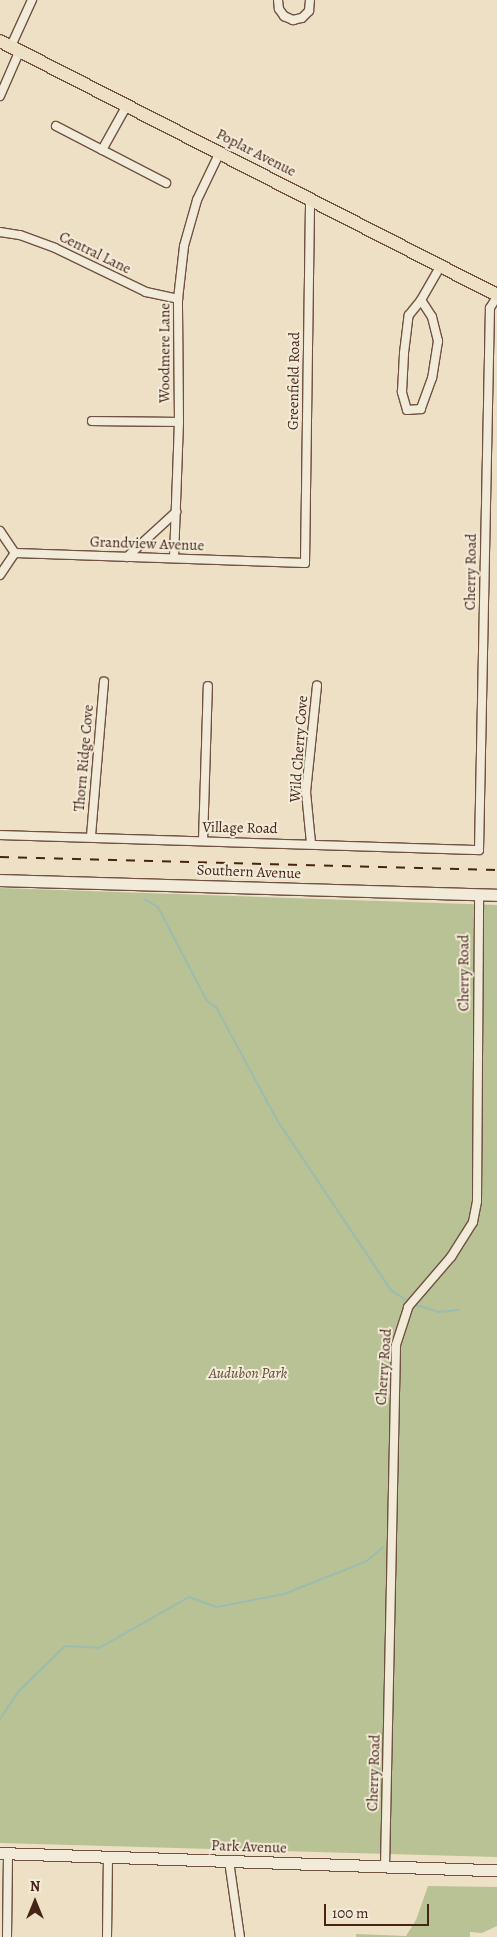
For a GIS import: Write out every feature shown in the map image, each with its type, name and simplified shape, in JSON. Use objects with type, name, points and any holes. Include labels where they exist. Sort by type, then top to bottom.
[{"type":"main road","name":"Poplar Avenue","points":[[10,46],[127,104],[219,154],[497,296]]},
{"type":"street","points":[[0,96],[10,46],[32,0]]},
{"type":"street","points":[[278,0],[284,16],[293,20],[302,18],[309,11],[310,0]]},
{"type":"street","points":[[102,150],[127,104]]},
{"type":"street","points":[[56,126],[166,183]]},
{"type":"street","name":"Woodmere Lane","points":[[174,558],[179,422],[178,299],[184,246],[197,200],[219,154]]},
{"type":"street","name":"Greenfield Road","points":[[305,563],[310,199]]},
{"type":"street","name":"Central Lane","points":[[0,232],[20,235],[54,248],[146,292],[178,299]]},
{"type":"street","points":[[421,300],[432,317],[438,341],[432,378],[421,409],[407,410],[402,392],[404,353],[409,315],[421,300],[440,267]]},
{"type":"street","name":"Cherry Road","points":[[479,850],[490,308],[497,296]]},
{"type":"street","points":[[92,421],[179,422]]},
{"type":"street","points":[[127,557],[176,512]]},
{"type":"street","points":[[0,532],[15,553],[0,574]]},
{"type":"street","name":"Grandview Avenue","points":[[15,553],[305,563]]},
{"type":"street","name":"Thorn Ridge Cove","points":[[91,836],[104,682]]},
{"type":"street","points":[[203,841],[208,686]]},
{"type":"street","name":"Wild Cherry Cove","points":[[311,843],[306,792],[317,686]]},
{"type":"street","name":"Village Road","points":[[0,835],[91,836],[479,850]]},
{"type":"street","name":"Southern Avenue","points":[[0,880],[497,895]]},
{"type":"street","name":"Cherry Road","points":[[385,1867],[396,1345],[408,1307],[451,1257],[472,1222],[476,1201],[479,894]]},
{"type":"street","points":[[4,1853],[7,1937]]},
{"type":"street","name":"Park Avenue","points":[[4,1853],[497,1870]]},
{"type":"street","points":[[107,1937],[108,1857]]},
{"type":"street","points":[[229,1861],[240,1937]]},
{"type":"green space","name":"Audubon Park","points":[[0,888],[497,905],[497,1857],[0,1843]]},
{"type":"green space","points":[[428,1886],[497,1887],[497,1926],[482,1933],[470,1932],[470,1937],[356,1937],[356,1934],[406,1936],[416,1920]]},
{"type":"waterway","points":[[144,899],[158,907],[207,1001],[216,1007],[277,1120],[391,1290],[406,1300]]},
{"type":"waterway","points":[[416,1305],[439,1312],[459,1310]]},
{"type":"waterway","points":[[0,1719],[19,1691],[65,1646],[99,1648],[189,1597],[217,1607],[284,1594],[367,1561],[383,1547]]},
{"type":"railway","points":[[0,857],[497,870]]}]
